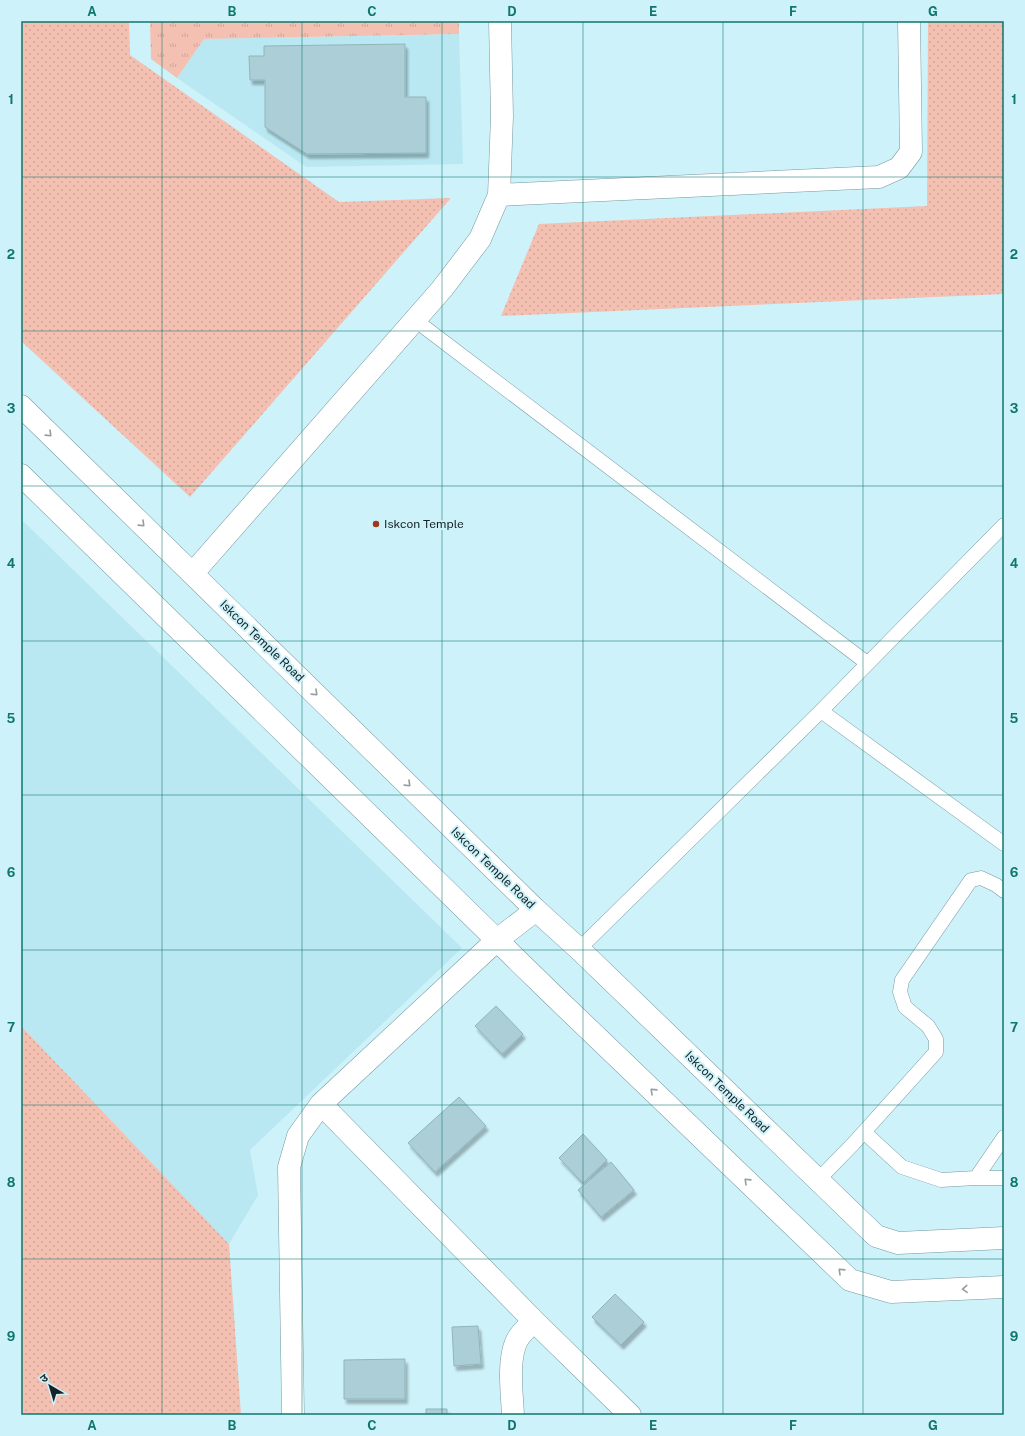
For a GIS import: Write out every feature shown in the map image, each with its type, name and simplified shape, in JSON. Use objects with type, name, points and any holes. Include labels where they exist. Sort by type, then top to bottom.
[{"type":"street","points":[[193,573],[442,290],[480,239],[499,195],[502,116],[500,21]]},
{"type":"street","points":[[499,195],[879,177],[899,168],[911,152],[909,21]]},
{"type":"street","name":"Iskcon Temple Road","points":[[21,406],[536,910],[579,949],[876,1236],[898,1243],[1004,1238]]},
{"type":"street","points":[[21,475],[497,940],[850,1280],[891,1292],[1004,1287]]},
{"type":"street","points":[[293,1415],[289,1167],[298,1136],[321,1104],[497,940],[536,910]]},
{"type":"street","points":[[321,1104],[534,1321],[630,1415]]},
{"type":"street","points":[[513,1415],[512,1362],[515,1344],[524,1331],[534,1321]]},
{"type":"lane","points":[[415,320],[867,664]]},
{"type":"lane","points":[[579,949],[821,711],[1004,525]]},
{"type":"lane","points":[[821,711],[1004,844]]},
{"type":"lane","points":[[818,1180],[864,1132],[936,1052],[936,1039],[928,1026],[904,1007],[900,992],[902,980],[972,880],[980,878],[996,884],[1004,891]]},
{"type":"lane","points":[[864,1132],[902,1167],[940,1180],[1004,1178]]},
{"type":"lane","points":[[976,1178],[1004,1137]]},
{"type":"shaded area","points":[[459,34],[463,164],[306,167],[177,78],[204,39]]},
{"type":"shaded area","points":[[21,519],[462,948],[250,1150],[258,1195],[229,1244],[21,1026]]},
{"type":"green space","points":[[21,21],[129,21],[130,55],[339,202],[451,198],[190,497],[21,341]]},
{"type":"green space","points":[[150,21],[459,21],[459,34],[204,39],[177,78],[151,59]]},
{"type":"green space","points":[[928,21],[1004,21],[1004,294],[501,316],[539,224],[927,206]]},
{"type":"green space","points":[[21,1026],[229,1244],[241,1415],[21,1415]]},
{"type":"building","points":[[405,44],[405,97],[426,97],[426,153],[307,154],[265,127],[265,80],[250,80],[249,56],[264,56],[264,46]]},
{"type":"building","points":[[496,1006],[523,1034],[502,1054],[475,1026]]},
{"type":"building","points":[[459,1097],[486,1126],[435,1172],[408,1143]]},
{"type":"building","points":[[583,1134],[607,1160],[583,1183],[559,1158]]},
{"type":"building","points":[[611,1162],[634,1190],[601,1217],[578,1190]]},
{"type":"building","points":[[615,1294],[644,1322],[621,1345],[592,1317]]},
{"type":"building","points":[[478,1326],[481,1364],[454,1366],[452,1327]]},
{"type":"building","points":[[405,1359],[405,1399],[344,1399],[344,1360]]},
{"type":"building","points":[[426,1409],[447,1409],[447,1415],[426,1415]]},
{"type":"place","name":"Iskcon Temple","points":[[376,524]]}]
